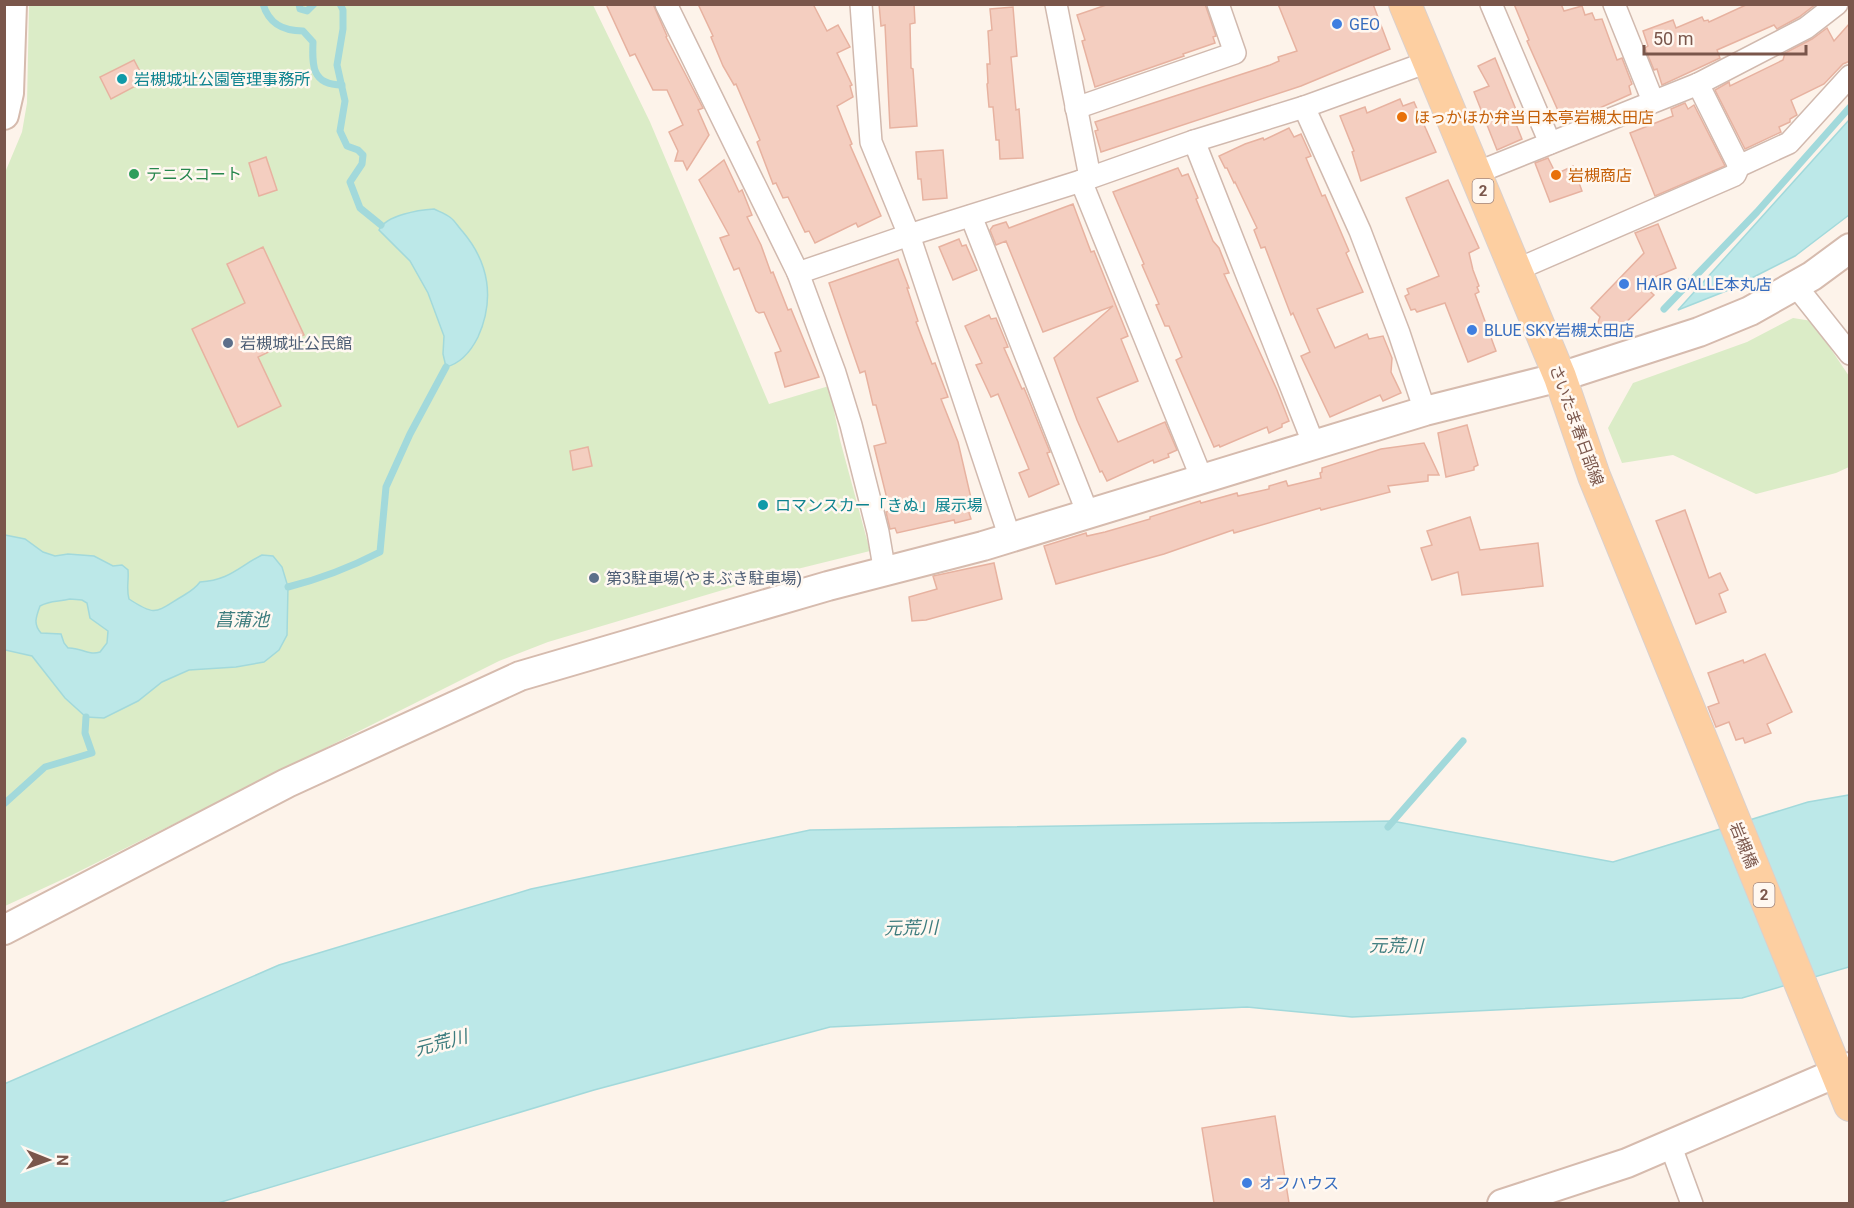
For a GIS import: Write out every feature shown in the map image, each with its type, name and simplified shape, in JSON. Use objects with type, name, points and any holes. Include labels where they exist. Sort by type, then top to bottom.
[{"type":"main road","name":"さいたま春日部線","points":[[1405,4],[1560,377],[1594,476],[1704,746]]},
{"type":"main road","name":"岩槻橋","points":[[1704,746],[1824,1044],[1843,1070]]},
{"type":"main road","name":"2","points":[[1843,1070],[1850,1105]]},
{"type":"street","points":[[4,115],[9,93],[12,4]]},
{"type":"street","points":[[666,4],[798,273],[835,373],[851,425],[878,532],[885,573]]},
{"type":"street","points":[[861,4],[871,142],[909,235],[1010,538]]},
{"type":"street","points":[[1076,108],[1234,53],[1218,4]]},
{"type":"street","points":[[1491,4],[1550,143]]},
{"type":"street","points":[[1614,4],[1653,101]]},
{"type":"street","points":[[1476,173],[1698,84],[1806,28],[1837,4]]},
{"type":"street","points":[[1062,6],[1085,179],[1202,479]]},
{"type":"street","points":[[798,273],[1194,141],[1304,107],[1428,62]]},
{"type":"street","points":[[1516,270],[1735,176],[1739,166],[1789,143],[1850,76]]},
{"type":"street","points":[[1698,84],[1739,166]]},
{"type":"street","points":[[1304,107],[1360,231],[1399,333],[1425,411]]},
{"type":"street","points":[[1194,141],[1314,445]]},
{"type":"street","points":[[971,216],[1088,514]]},
{"type":"street","points":[[4,930],[286,783],[520,676],[828,586],[885,573],[1010,538],[1425,411],[1560,377],[1699,332],[1750,311],[1796,286],[1850,248]]},
{"type":"street","points":[[1796,286],[1850,354]]},
{"type":"street","points":[[1502,1203],[1627,1162],[1843,1070]]},
{"type":"street","points":[[1670,1144],[1692,1203]]},
{"type":"green space","points":[[29,5],[593,5],[650,122],[769,404],[829,386],[840,440],[870,551],[773,575],[548,642],[499,661],[72,875],[5,906],[4,175],[22,132],[27,103]]},
{"type":"green space","points":[[1793,318],[1812,321],[1849,376],[1849,467],[1836,473],[1756,494],[1673,455],[1622,463],[1608,428],[1633,383],[1747,342]]},
{"type":"water","points":[[1849,120],[1849,215],[1795,256],[1726,291],[1678,310]]},
{"type":"water","points":[[434,209],[452,219],[472,244],[484,269],[488,295],[478,337],[465,356],[457,363],[446,367],[443,354],[444,336],[428,293],[410,261],[379,230],[396,217]]},
{"type":"water","name":"菖蒲池","points":[[5,535],[25,539],[43,552],[55,556],[68,554],[94,556],[113,566],[122,565],[128,570],[129,599],[151,610],[161,609],[191,591],[200,582],[226,576],[262,555],[273,556],[282,567],[288,587],[287,635],[279,650],[264,662],[236,667],[189,670],[162,682],[138,701],[104,718],[86,717],[65,698],[32,656],[5,650]],"holes":[[[70,599],[87,603],[90,618],[108,631],[107,643],[100,652],[92,653],[68,648],[61,634],[41,633],[37,627],[36,617],[40,606]]]},
{"type":"water","name":"元荒川","points":[[1849,795],[1849,967],[1742,998],[1352,1017],[1247,1007],[830,1027],[594,1090],[218,1203],[5,1203],[4,1084],[279,965],[531,889],[810,830],[1392,821],[1613,862],[1808,802]]},
{"type":"building","points":[[606,4],[653,4],[666,37],[703,108],[698,110],[709,135],[687,170],[683,161],[675,161],[678,151],[669,132],[683,125],[667,90],[653,90],[635,54],[630,56]]},
{"type":"building","points":[[698,4],[813,4],[827,31],[838,25],[850,47],[837,53],[852,85],[850,86],[853,97],[837,106],[852,144],[850,145],[881,216],[858,227],[856,223],[815,243],[809,231],[805,232],[788,197],[783,198],[776,183],[773,184],[757,142],[760,140],[736,84],[734,85],[723,66],[711,37],[713,36]]},
{"type":"building","points":[[879,4],[914,4],[915,23],[910,24],[911,68],[913,69],[917,126],[890,128],[885,25],[881,26]]},
{"type":"building","points":[[1109,4],[1205,4],[1216,36],[1213,37],[1215,43],[1095,87],[1077,15]]},
{"type":"building","points":[[1278,4],[1373,4],[1390,49],[1301,86],[1101,152],[1095,122],[1270,65],[1279,61],[1278,57],[1297,51]]},
{"type":"building","points":[[1514,4],[1561,4],[1564,11],[1582,6],[1585,15],[1592,13],[1595,20],[1602,19],[1617,60],[1622,58],[1632,84],[1629,86],[1631,94],[1564,124],[1527,41],[1529,40]]},
{"type":"building","points":[[1748,4],[1816,4],[1777,29],[1774,25],[1717,50],[1720,58],[1662,85],[1657,69],[1654,70],[1645,48],[1648,46],[1643,31],[1673,20],[1676,28],[1702,17],[1704,21],[1709,22]]},
{"type":"building","points":[[1013,7],[1017,56],[1011,57],[1016,110],[1019,109],[1023,158],[1000,159],[993,107],[989,107],[988,31],[992,30],[990,9]]},
{"type":"building","points":[[1850,23],[1850,61],[1843,64],[1824,84],[1791,100],[1797,115],[1790,119],[1790,122],[1779,127],[1781,132],[1745,149],[1715,90],[1729,82],[1730,86],[1783,60],[1785,53],[1827,28],[1834,41]]},
{"type":"building","points":[[1495,58],[1519,117],[1514,119],[1522,139],[1497,150],[1474,92],[1489,86],[1478,66]]},
{"type":"building","name":"岩槻城址公園管理事務所","points":[[134,60],[145,81],[111,99],[100,77]]},
{"type":"building","points":[[1400,99],[1403,106],[1414,102],[1436,152],[1361,181],[1352,152],[1354,151],[1340,116],[1365,107],[1367,113]]},
{"type":"building","points":[[1685,103],[1688,109],[1694,105],[1725,166],[1655,196],[1630,133],[1673,116],[1671,109]]},
{"type":"building","points":[[1289,128],[1294,137],[1301,134],[1311,156],[1306,158],[1349,251],[1346,253],[1363,292],[1317,309],[1335,348],[1367,334],[1369,339],[1383,336],[1392,358],[1391,372],[1401,393],[1383,401],[1380,395],[1330,417],[1301,356],[1310,352],[1293,313],[1291,315],[1265,247],[1261,248],[1254,230],[1257,228],[1235,182],[1219,156],[1245,144],[1263,138],[1264,140]]},
{"type":"building","points":[[943,150],[947,198],[923,200],[921,179],[918,179],[916,152]]},
{"type":"building","points":[[266,157],[277,190],[259,196],[249,163]]},
{"type":"building","points":[[1548,158],[1556,174],[1573,166],[1582,191],[1550,202],[1535,163]]},
{"type":"building","points":[[724,160],[739,192],[742,190],[752,215],[747,217],[788,310],[791,309],[819,377],[785,387],[775,353],[781,351],[764,312],[756,311],[739,268],[734,270],[720,238],[729,235],[699,180]]},
{"type":"building","points":[[1178,168],[1182,176],[1188,174],[1213,241],[1219,248],[1229,273],[1224,274],[1289,421],[1269,433],[1267,427],[1220,447],[1219,445],[1214,447],[1176,360],[1182,357],[1169,326],[1165,326],[1156,305],[1159,304],[1142,265],[1144,264],[1113,192]]},
{"type":"building","points":[[1448,180],[1479,248],[1469,253],[1479,286],[1477,287],[1479,292],[1475,294],[1496,351],[1468,362],[1445,303],[1417,312],[1415,309],[1411,310],[1405,296],[1409,294],[1407,289],[1439,276],[1406,198]]},
{"type":"building","points":[[1073,204],[1091,252],[1094,251],[1128,336],[1121,339],[1138,381],[1097,398],[1118,442],[1165,422],[1177,450],[1168,454],[1169,457],[1154,463],[1153,460],[1107,481],[1102,471],[1100,472],[1077,420],[1054,358],[1113,306],[1043,332],[1006,241],[996,245],[990,230],[993,226],[1006,222],[1009,228]]},
{"type":"building","points":[[1658,224],[1676,268],[1641,283],[1654,295],[1617,331],[1615,328],[1607,330],[1597,325],[1600,317],[1591,308],[1644,253],[1635,233]]},
{"type":"building","points":[[959,239],[962,246],[966,245],[977,270],[953,280],[939,247]]},
{"type":"building","name":"岩槻城址公民館","points":[[263,247],[304,335],[258,357],[281,406],[238,427],[192,329],[245,303],[227,264]]},
{"type":"building","points":[[898,259],[909,288],[907,288],[918,321],[916,322],[948,397],[941,399],[958,442],[974,511],[969,513],[971,519],[955,523],[954,520],[897,533],[895,528],[890,529],[886,512],[890,511],[874,446],[886,443],[876,405],[873,405],[865,371],[860,373],[829,283]]},
{"type":"building","points":[[989,315],[991,319],[996,318],[1008,347],[1004,348],[1029,400],[1050,452],[1047,453],[1059,484],[1029,497],[1019,473],[1029,469],[998,394],[991,397],[976,365],[982,363],[965,326]]},
{"type":"building","points":[[1467,425],[1478,465],[1474,467],[1474,470],[1446,477],[1438,433]]},
{"type":"building","points":[[1424,443],[1439,475],[1428,475],[1428,481],[1388,486],[1390,492],[1321,510],[1320,508],[1234,533],[1233,530],[1164,554],[1056,584],[1044,546],[1086,533],[1087,536],[1105,532],[1200,501],[1201,503],[1237,493],[1238,496],[1269,489],[1269,486],[1286,481],[1288,486],[1321,478],[1322,468],[1381,449]]},
{"type":"building","points":[[588,447],[592,466],[573,470],[570,451]]},
{"type":"building","points":[[1685,510],[1709,578],[1720,573],[1728,590],[1719,594],[1726,612],[1696,624],[1656,521]]},
{"type":"building","points":[[1470,517],[1480,550],[1538,543],[1543,586],[1462,595],[1458,572],[1432,580],[1421,548],[1432,545],[1427,531]]},
{"type":"building","points":[[994,563],[1002,599],[926,620],[912,621],[909,597],[937,589],[933,576]]},
{"type":"building","points":[[1765,654],[1792,712],[1767,724],[1771,733],[1745,743],[1743,738],[1736,740],[1729,722],[1716,727],[1708,707],[1719,703],[1708,673],[1743,660],[1744,663]]},
{"type":"building","points":[[1275,1116],[1289,1203],[1214,1203],[1202,1128]]},
{"type":"waterway","points":[[263,4],[269,17],[278,25],[289,30],[303,31],[313,42],[314,66],[319,78],[325,82],[342,85]]},
{"type":"waterway","points":[[299,4],[300,9],[307,11],[314,4]]},
{"type":"waterway","points":[[340,4],[343,10],[343,29],[337,65],[345,101],[340,131],[347,146],[358,150],[363,155],[362,164],[350,182],[360,208],[381,225]]},
{"type":"waterway","points":[[1664,309],[1757,212],[1850,107]]},
{"type":"waterway","points":[[288,587],[335,572],[380,552],[386,487],[410,434],[446,367]]},
{"type":"waterway","points":[[4,804],[45,767],[92,753],[85,733],[86,717]]},
{"type":"waterway","points":[[1388,827],[1463,741]]},
{"type":"place","name":"GEO","points":[[1337,24]]},
{"type":"place","name":"岩槻城址公園管理事務所","points":[[122,79]]},
{"type":"place","name":"ほっかほか弁当日本亭岩槻太田店","points":[[1402,117]]},
{"type":"place","name":"テニスコート","points":[[134,174]]},
{"type":"place","name":"岩槻商店","points":[[1556,175]]},
{"type":"place","name":"HAIR GALLE本丸店","points":[[1624,284]]},
{"type":"place","name":"BLUE SKY岩槻太田店","points":[[1472,330]]},
{"type":"place","name":"岩槻城址公民館","points":[[228,343]]},
{"type":"place","name":"ロマンスカー「きぬ」展示場","points":[[763,505]]},
{"type":"place","name":"第3駐車場(やまぶき駐車場)","points":[[594,578]]},
{"type":"place","name":"オフハウス","points":[[1247,1183]]}]
